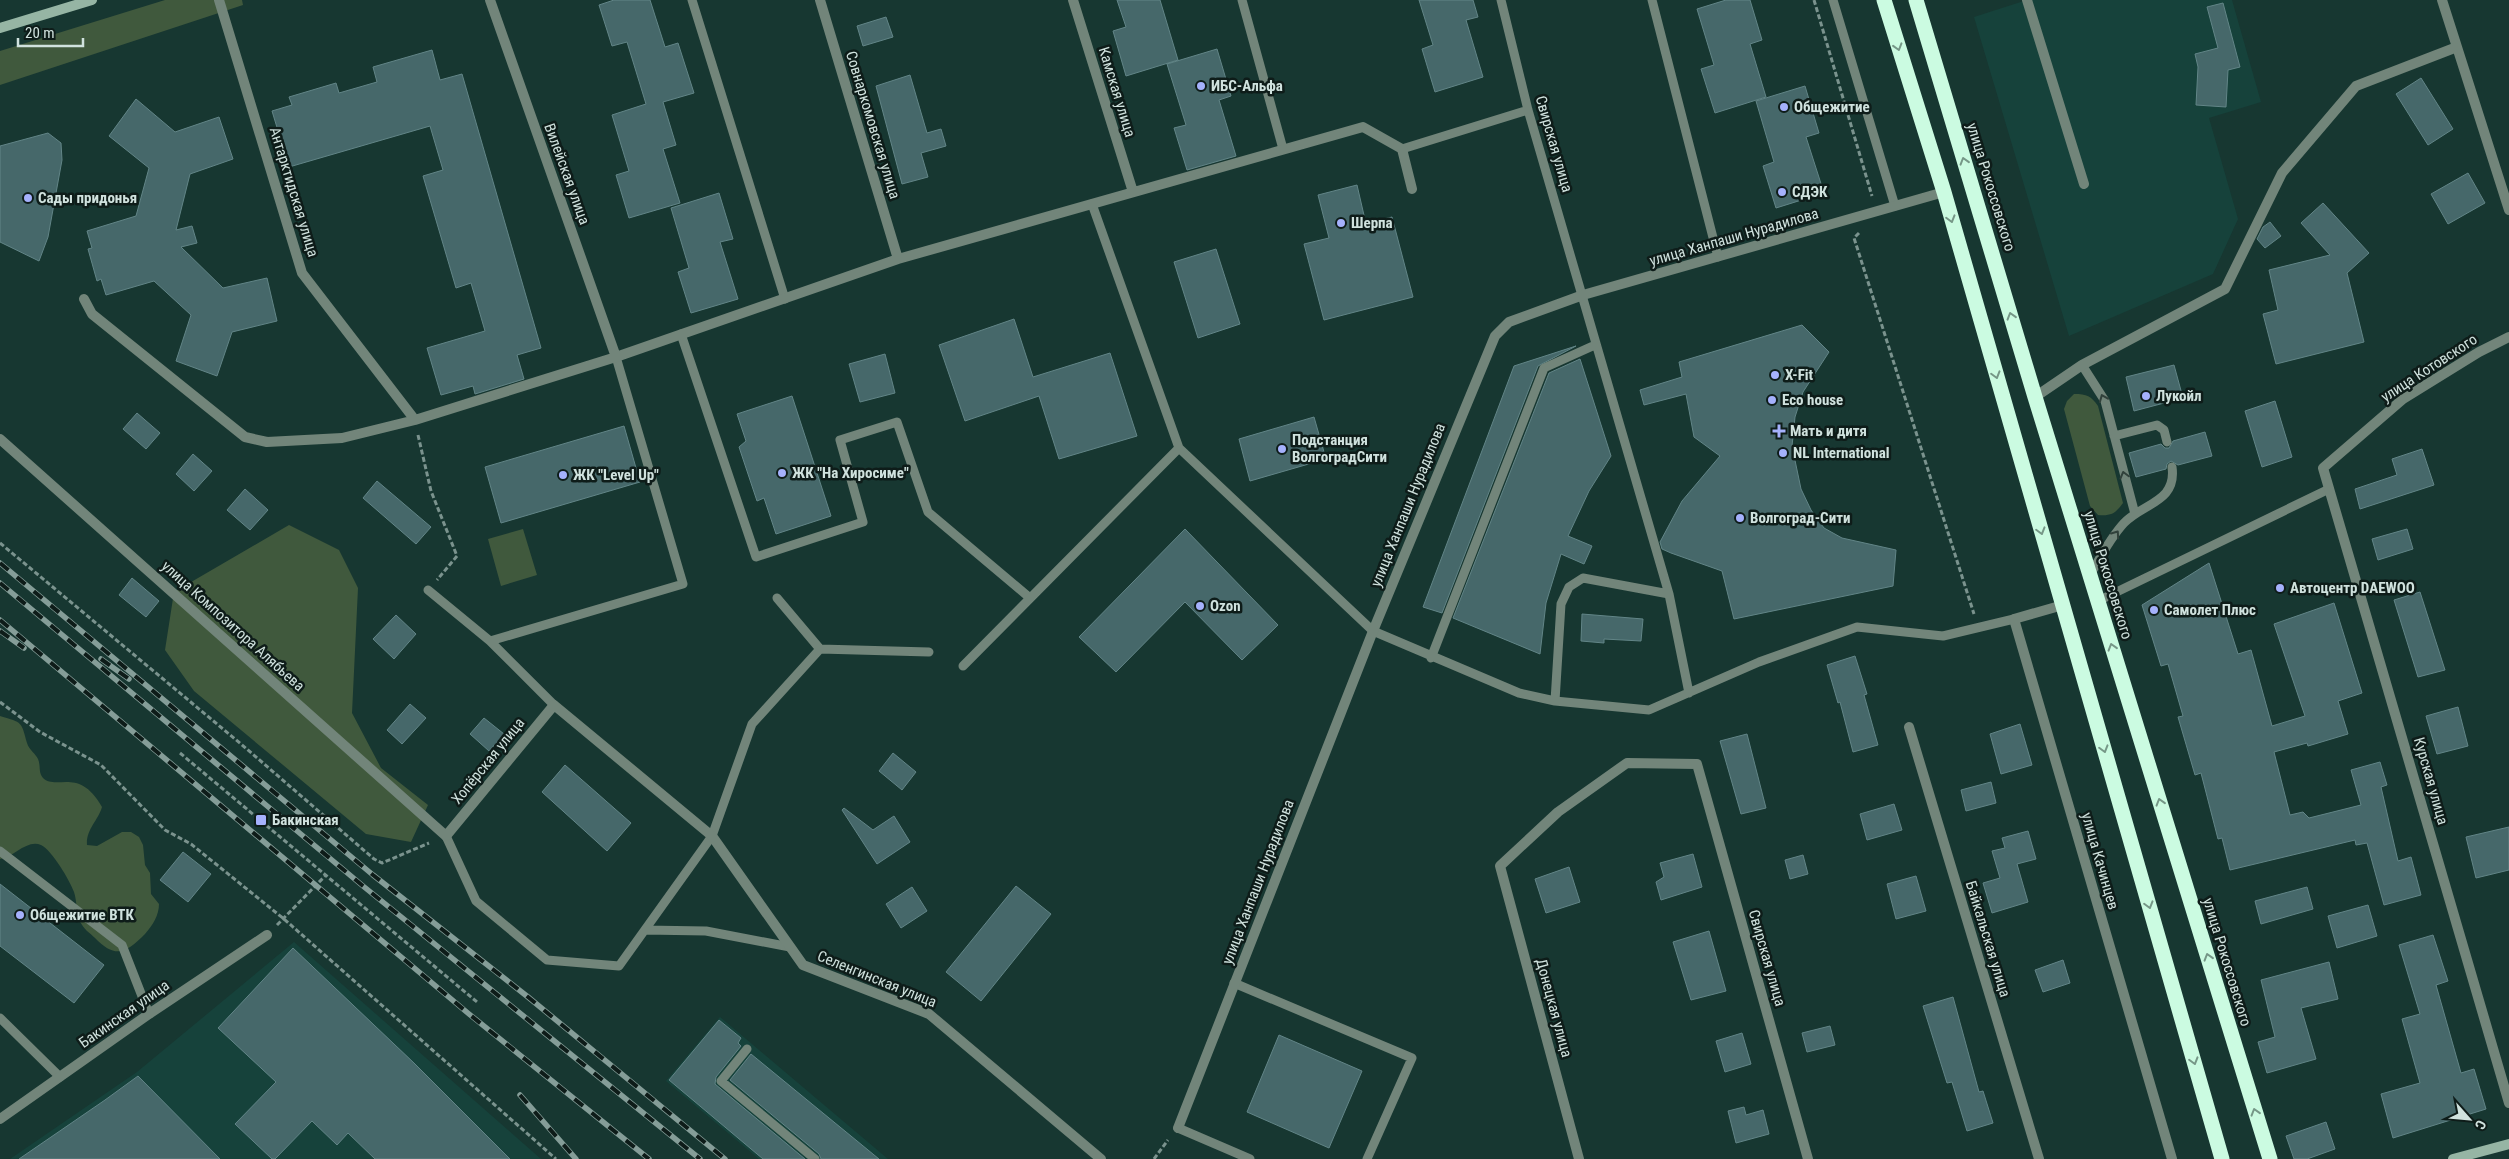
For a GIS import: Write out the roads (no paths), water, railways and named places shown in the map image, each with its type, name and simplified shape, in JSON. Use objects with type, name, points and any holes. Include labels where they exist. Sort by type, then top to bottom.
[{"type":"highway","points":[[1884,0],[1944,192],[2222,1159]]},
{"type":"highway","name":"улица Рокоссовского","points":[[1916,0],[2035,397],[2270,1159]]},
{"type":"main road","points":[[0,28],[92,0]]},
{"type":"main road","points":[[2453,1159],[2509,1144]]},
{"type":"street","name":"Антарктидская улица","points":[[219,0],[302,272],[415,420]]},
{"type":"street","name":"Вилейская улица","points":[[490,0],[616,357]]},
{"type":"street","name":"Совнаркомовская улица","points":[[820,0],[898,259]]},
{"type":"street","name":"Камская улица","points":[[1073,0],[1133,192]]},
{"type":"street","points":[[2027,0],[2084,184]]},
{"type":"street","points":[[2442,0],[2509,210]]},
{"type":"street","points":[[2035,397],[2082,365],[2225,289],[2282,173],[2356,86],[2457,47]]},
{"type":"street","points":[[84,299],[92,314],[245,437],[267,442],[342,438],[415,420],[616,357],[898,259],[1363,127],[1402,149],[1412,189]]},
{"type":"street","name":"улица Ханпаши Нурадилова","points":[[1178,1128],[1373,631],[1495,336],[1509,322],[1583,295],[1944,192]]},
{"type":"street","name":"улица Котовского","points":[[2323,468],[2403,399],[2479,352],[2509,337]]},
{"type":"street","name":"улица Композитора Алябьева","points":[[0,439],[446,836]]},
{"type":"street","name":"Курская улица","points":[[2323,468],[2509,1102]]},
{"type":"street","points":[[2014,620],[2063,605]]},
{"type":"street","name":"улица Качинцев","points":[[2014,620],[2172,1159]]},
{"type":"street","name":"Хопёрская улица","points":[[446,836],[554,705]]},
{"type":"street","name":"Селенгинская улица","points":[[554,705],[712,836],[803,965],[929,1014],[1102,1159]]},
{"type":"street","name":"Байкальская улица","points":[[1909,727],[2039,1159]]},
{"type":"street","name":"Донецкая улица","points":[[1579,1159],[1500,866],[1558,812],[1627,763],[1697,764]]},
{"type":"street","name":"Свирская улица","points":[[1697,764],[1808,1159]]},
{"type":"street","name":"Бакинская улица","points":[[0,1119],[149,1014],[267,935]]},
{"type":"lane","points":[[692,0],[785,298]]},
{"type":"lane","points":[[1242,0],[1283,149]]},
{"type":"lane","name":"Свирская улица","points":[[1501,0],[1528,110],[1669,594],[1689,693]]},
{"type":"lane","points":[[1652,0],[1718,257]]},
{"type":"lane","points":[[1833,0],[1895,206]]},
{"type":"lane","points":[[1402,149],[1528,110]]},
{"type":"lane","points":[[1092,204],[1179,448],[1373,631],[1431,658],[1519,693],[1555,700],[1649,710],[1759,662],[1857,627],[1943,636],[2014,620]]},
{"type":"lane","points":[[682,334],[756,557],[863,522],[840,440],[897,422],[928,512],[1030,598]]},
{"type":"lane","points":[[1431,658],[1544,368],[1595,345]]},
{"type":"lane","points":[[490,641],[683,584],[616,357]]},
{"type":"lane","points":[[2082,365],[2101,392],[2135,514]]},
{"type":"lane","points":[[2114,436],[2157,425],[2164,430],[2167,442]]},
{"type":"lane","points":[[963,666],[1179,448]]},
{"type":"lane","points":[[2090,575],[2124,523],[2165,495],[2174,480],[2172,467]]},
{"type":"lane","points":[[2098,601],[2329,489]]},
{"type":"lane","points":[[1555,700],[1562,604],[1569,587],[1583,578],[1669,594]]},
{"type":"lane","points":[[428,590],[490,641],[554,705]]},
{"type":"lane","points":[[777,598],[820,649],[929,652]]},
{"type":"lane","points":[[446,836],[476,902],[547,960],[619,966],[712,836],[752,724],[820,649]]},
{"type":"lane","points":[[0,851],[122,945],[149,1014]]},
{"type":"lane","points":[[645,930],[706,930],[790,947]]},
{"type":"lane","points":[[1234,983],[1412,1058],[1367,1159]]},
{"type":"lane","points":[[0,1018],[60,1076]]},
{"type":"lane","points":[[747,1049],[721,1081],[815,1159]]},
{"type":"lane","points":[[1178,1128],[1250,1159]]},
{"type":"railway","points":[[0,563],[373,875],[528,997],[725,1159]]},
{"type":"railway","points":[[0,583],[363,886],[700,1159]]},
{"type":"railway","points":[[0,620],[469,1014],[649,1159]]},
{"type":"railway","points":[[0,631],[24,648]]},
{"type":"railway","points":[[101,659],[129,679]]},
{"type":"railway","points":[[520,1095],[576,1159]]},
{"type":"place","name":"ИБС-Альфа","points":[[1201,86]]},
{"type":"place","name":"Общежитие","points":[[1784,107]]},
{"type":"place","name":"СДЭК","points":[[1782,192]]},
{"type":"place","name":"Сады придонья","points":[[28,198]]},
{"type":"place","name":"Шерпа","points":[[1341,223]]},
{"type":"place","name":"X-Fit","points":[[1775,375]]},
{"type":"place","name":"Лукойл","points":[[2146,396]]},
{"type":"place","name":"Eco house","points":[[1772,400]]},
{"type":"place","name":"Мать и дитя","points":[[1779,431]]},
{"type":"place","name":"Подстанция ВолгоградСити","points":[[1282,449]]},
{"type":"place","name":"NL International","points":[[1783,453]]},
{"type":"place","name":"ЖК \"На Хиросиме\"","points":[[782,473]]},
{"type":"place","name":"ЖК \"Level Up\"","points":[[563,475]]},
{"type":"place","name":"Волгоград-Сити","points":[[1740,518]]},
{"type":"place","name":"Автоцентр DAEWOO","points":[[2280,588]]},
{"type":"place","name":"Ozon","points":[[1200,606]]},
{"type":"place","name":"Самолет Плюс","points":[[2154,610]]},
{"type":"place","name":"Бакинская","points":[[261,820]]},
{"type":"place","name":"Общежитие ВТК","points":[[20,915]]}]
